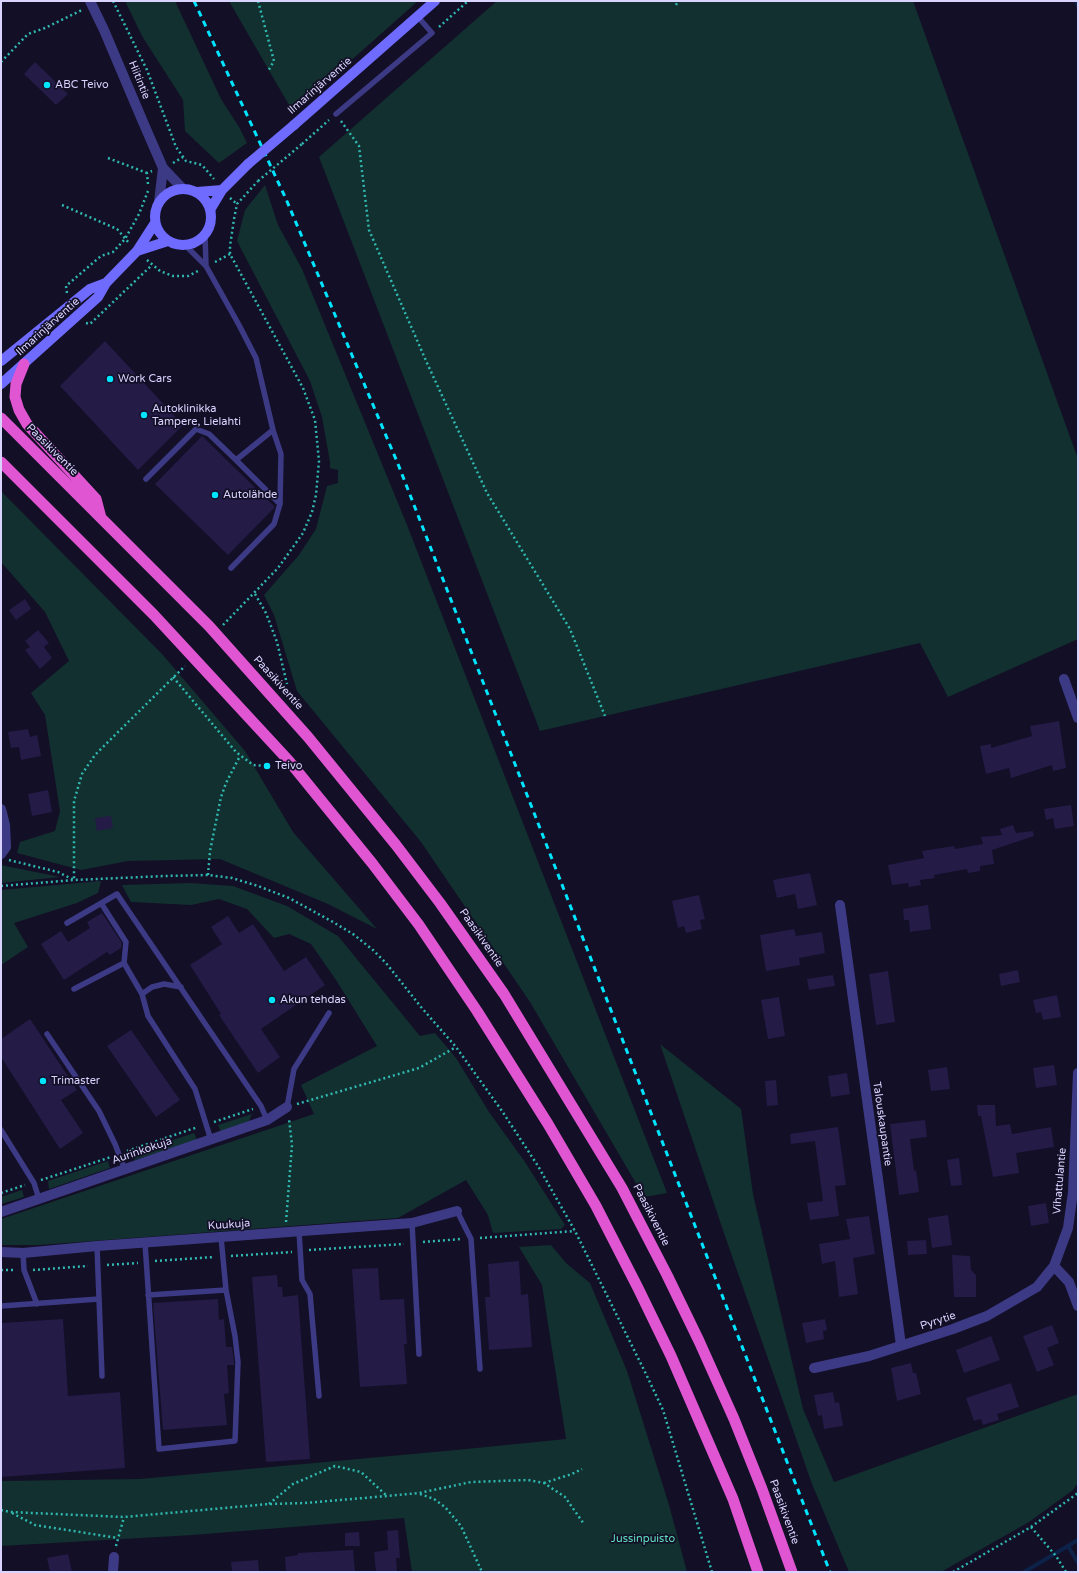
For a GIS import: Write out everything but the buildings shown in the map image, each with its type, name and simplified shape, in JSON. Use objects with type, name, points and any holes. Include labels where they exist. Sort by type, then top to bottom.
[{"type":"highway","points":[[24,364],[18,378],[15,391],[18,410],[27,424],[96,499],[101,518]]},
{"type":"highway","name":"Paasikiventie","points":[[1,418],[209,626],[313,742],[401,851],[440,903],[504,994],[622,1188],[667,1275],[734,1419],[762,1489],[792,1572]]},
{"type":"highway","points":[[1,462],[154,615],[288,761],[372,864],[428,938],[477,1011],[548,1124],[603,1220],[671,1356],[732,1499],[758,1572]]},
{"type":"main road","name":"Ilmarinjärventie","points":[[210,210],[222,190],[248,164],[435,1]]},
{"type":"main road","points":[[197,192],[203,197],[210,210],[210,227],[205,234],[200,240],[185,245],[176,245],[162,237],[155,224],[154,216],[159,202],[165,195],[173,190],[183,189],[197,192],[222,190]]},
{"type":"main road","name":"Ilmarinjärventie","points":[[1,384],[98,297],[106,283],[137,251],[155,224]]},
{"type":"main road","name":"Ilmarinjärventie","points":[[137,251],[168,241]]},
{"type":"main road","name":"Ilmarinjärventie","points":[[1,361],[90,289],[106,283]]},
{"type":"street","name":"Hiitintie","points":[[91,3],[122,69],[163,168],[183,189]]},
{"type":"street","points":[[159,202],[163,168]]},
{"type":"street","points":[[1064,679],[1078,718]]},
{"type":"street","points":[[1,809],[5,825],[5,857]]},
{"type":"street","name":"Talouskaupantie","points":[[840,905],[901,1345]]},
{"type":"street","name":"Vihattulantie","points":[[1054,1266],[1068,1228],[1073,1192],[1078,1073]]},
{"type":"street","name":"Aurinkokuja","points":[[1,1212],[266,1120],[287,1107]]},
{"type":"street","name":"Kuukuja","points":[[1,1252],[23,1253],[96,1246],[412,1223],[457,1211]]},
{"type":"street","points":[[1054,1266],[1069,1282],[1078,1306]]},
{"type":"street","name":"Pyrytie","points":[[814,1368],[869,1356],[988,1316],[1037,1287],[1054,1266]]},
{"type":"street","points":[[113,1572],[114,1556]]},
{"type":"lane","points":[[336,114],[432,33],[418,17]]},
{"type":"lane","points":[[205,234],[206,266]]},
{"type":"lane","points":[[185,245],[206,266],[239,324],[256,358],[273,430],[281,454],[280,504],[274,524],[231,568]]},
{"type":"lane","points":[[146,479],[196,429],[209,434],[280,504]]},
{"type":"lane","points":[[236,460],[273,430]]},
{"type":"lane","points":[[67,924],[117,894],[261,1106],[266,1120]]},
{"type":"lane","points":[[101,903],[126,942],[124,963],[142,994],[148,1016],[195,1089],[211,1140]]},
{"type":"lane","points":[[74,989],[124,963]]},
{"type":"lane","points":[[142,994],[152,987],[164,984],[181,987]]},
{"type":"lane","points":[[287,1107],[294,1069],[329,1013]]},
{"type":"lane","points":[[47,1034],[98,1111],[115,1144],[125,1170]]},
{"type":"lane","points":[[1,1130],[32,1179],[39,1199]]},
{"type":"lane","points":[[457,1211],[471,1239],[480,1369]]},
{"type":"lane","points":[[412,1223],[420,1354]]},
{"type":"lane","points":[[299,1232],[302,1280],[310,1294],[319,1396]]},
{"type":"lane","points":[[145,1243],[159,1449],[235,1441],[238,1362],[235,1336],[226,1290],[221,1237]]},
{"type":"lane","points":[[96,1246],[102,1376]]},
{"type":"lane","points":[[23,1253],[24,1270],[37,1304]]},
{"type":"lane","points":[[148,1295],[226,1290]]},
{"type":"lane","points":[[1,1306],[99,1299]]},
{"type":"path","points":[[113,1],[146,70],[176,147],[186,161],[202,165],[222,190],[237,204]]},
{"type":"path","points":[[258,1],[274,61],[268,71]]},
{"type":"path","points":[[432,33],[468,1]]},
{"type":"path","points":[[676,6],[678,1]]},
{"type":"path","points":[[1,62],[28,34],[64,20],[91,3]]},
{"type":"path","points":[[258,181],[336,114],[359,146],[369,230],[426,363],[487,493],[570,629],[605,716]]},
{"type":"path","points":[[108,158],[147,173],[163,168],[183,157]]},
{"type":"path","points":[[69,306],[66,286],[101,256],[113,252],[125,239],[139,214],[149,188],[147,173]]},
{"type":"path","points":[[62,205],[117,229],[125,239]]},
{"type":"path","points":[[74,319],[90,324],[152,265],[160,271],[173,276],[188,276],[230,254]]},
{"type":"path","points":[[255,594],[266,613],[277,642],[287,684]]},
{"type":"path","points":[[74,880],[74,801],[82,774],[96,755],[115,735],[186,665]]},
{"type":"path","points":[[173,677],[232,749],[253,765],[267,766]]},
{"type":"path","points":[[208,875],[210,851],[221,797],[226,783],[240,756]]},
{"type":"path","points":[[5,857],[58,872],[74,880]]},
{"type":"path","points":[[1,886],[74,880],[208,875],[232,878],[289,898],[333,922],[373,950],[386,963],[421,1007],[456,1047],[502,1111],[538,1166],[575,1231],[663,1410],[712,1572]]},
{"type":"path","points":[[285,1232],[292,1145],[287,1107]]},
{"type":"path","points":[[1,1270],[97,1266],[575,1231]]},
{"type":"path","points":[[269,1504],[293,1484],[335,1466],[361,1472],[388,1496]]},
{"type":"path","points":[[544,1483],[572,1474],[582,1469]]},
{"type":"path","points":[[1,1510],[10,1512],[124,1517],[419,1493],[471,1482],[528,1480],[544,1483],[565,1497],[584,1524]]},
{"type":"path","points":[[419,1493],[434,1499],[445,1507],[461,1526],[482,1572]]},
{"type":"path","points":[[953,1572],[1031,1527],[1078,1493]]},
{"type":"path","points":[[10,1512],[35,1525],[118,1538]]},
{"type":"path","points":[[114,1556],[124,1517]]},
{"type":"path","points":[[1031,1527],[1053,1552],[1066,1572]]},
{"type":"green space","points":[[125,1],[175,1],[221,99],[239,127],[247,143],[219,163],[185,131],[183,100],[142,36]]},
{"type":"green space","points":[[229,1],[418,1],[293,112]]},
{"type":"green space","points":[[497,1],[913,1],[1078,459],[1078,639],[948,697],[920,643],[540,731],[319,157]]},
{"type":"green space","points":[[265,185],[278,225],[302,269],[407,525],[667,1193],[644,1197],[530,1002],[421,842],[297,691],[274,615],[264,595],[299,555],[316,529],[327,486],[338,483],[338,470],[330,468],[322,417],[310,381],[237,241],[245,210]]},
{"type":"green space","points":[[1,491],[162,654],[245,751],[293,832],[377,929],[328,904],[220,859],[128,861],[81,870],[17,853],[20,842],[55,831],[60,811],[45,715],[31,693],[69,661],[45,612],[1,562]]},
{"type":"green space","points":[[1,865],[60,877],[1,883]]},
{"type":"green space","points":[[101,881],[98,893],[77,903],[14,923],[28,947],[1,965],[1,890]]},
{"type":"green space","points":[[190,883],[233,886],[287,906],[338,936],[420,1036],[435,1033],[456,1058],[489,1112],[525,1162],[565,1225],[561,1229],[493,1233],[488,1215],[466,1180],[398,1218],[39,1245],[1,1245],[1,1219],[314,1114],[301,1085],[377,1046],[336,980],[311,944],[289,934],[274,938],[247,909],[219,899],[191,905],[131,902],[122,885]]},
{"type":"green space","points":[[660,1044],[741,1109],[753,1194],[803,1409],[834,1482],[1078,1394],[1078,1483],[1073,1490],[1029,1522],[941,1572],[849,1572],[812,1484],[726,1239]]},
{"type":"green space","points":[[252,1114],[249,1121],[221,1132],[218,1125]]},
{"type":"green space","points":[[194,1133],[197,1140],[135,1160],[133,1156],[133,1153]]},
{"type":"green space","points":[[108,1161],[110,1168],[49,1189],[48,1181]]},
{"type":"green space","points":[[22,1190],[24,1197],[1,1204],[1,1197]]},
{"type":"green space","name":"Jussinpuisto","points":[[551,1245],[566,1263],[590,1283],[627,1371],[669,1505],[687,1572],[412,1572],[404,1518],[193,1535],[1,1546],[1,1481],[140,1479],[566,1439],[542,1285],[519,1247]]},
{"type":"waterway","points":[[1076,1],[1078,6]]},
{"type":"waterway","points":[[1024,1572],[1078,1540]]},
{"type":"waterway","points":[[1068,1546],[1078,1563]]},
{"type":"railway","points":[[194,1],[286,199],[398,464],[830,1572]]},
{"type":"place","name":"ABC Teivo","points":[[47,85]]},
{"type":"place","name":"Work Cars","points":[[110,379]]},
{"type":"place","name":"Autoklinikka Tampere, Lielahti","points":[[144,415]]},
{"type":"place","name":"Autolähde","points":[[215,495]]},
{"type":"place","name":"Teivo","points":[[267,766]]},
{"type":"place","name":"Akun tehdas","points":[[272,1000]]},
{"type":"place","name":"Trimaster","points":[[43,1081]]}]
